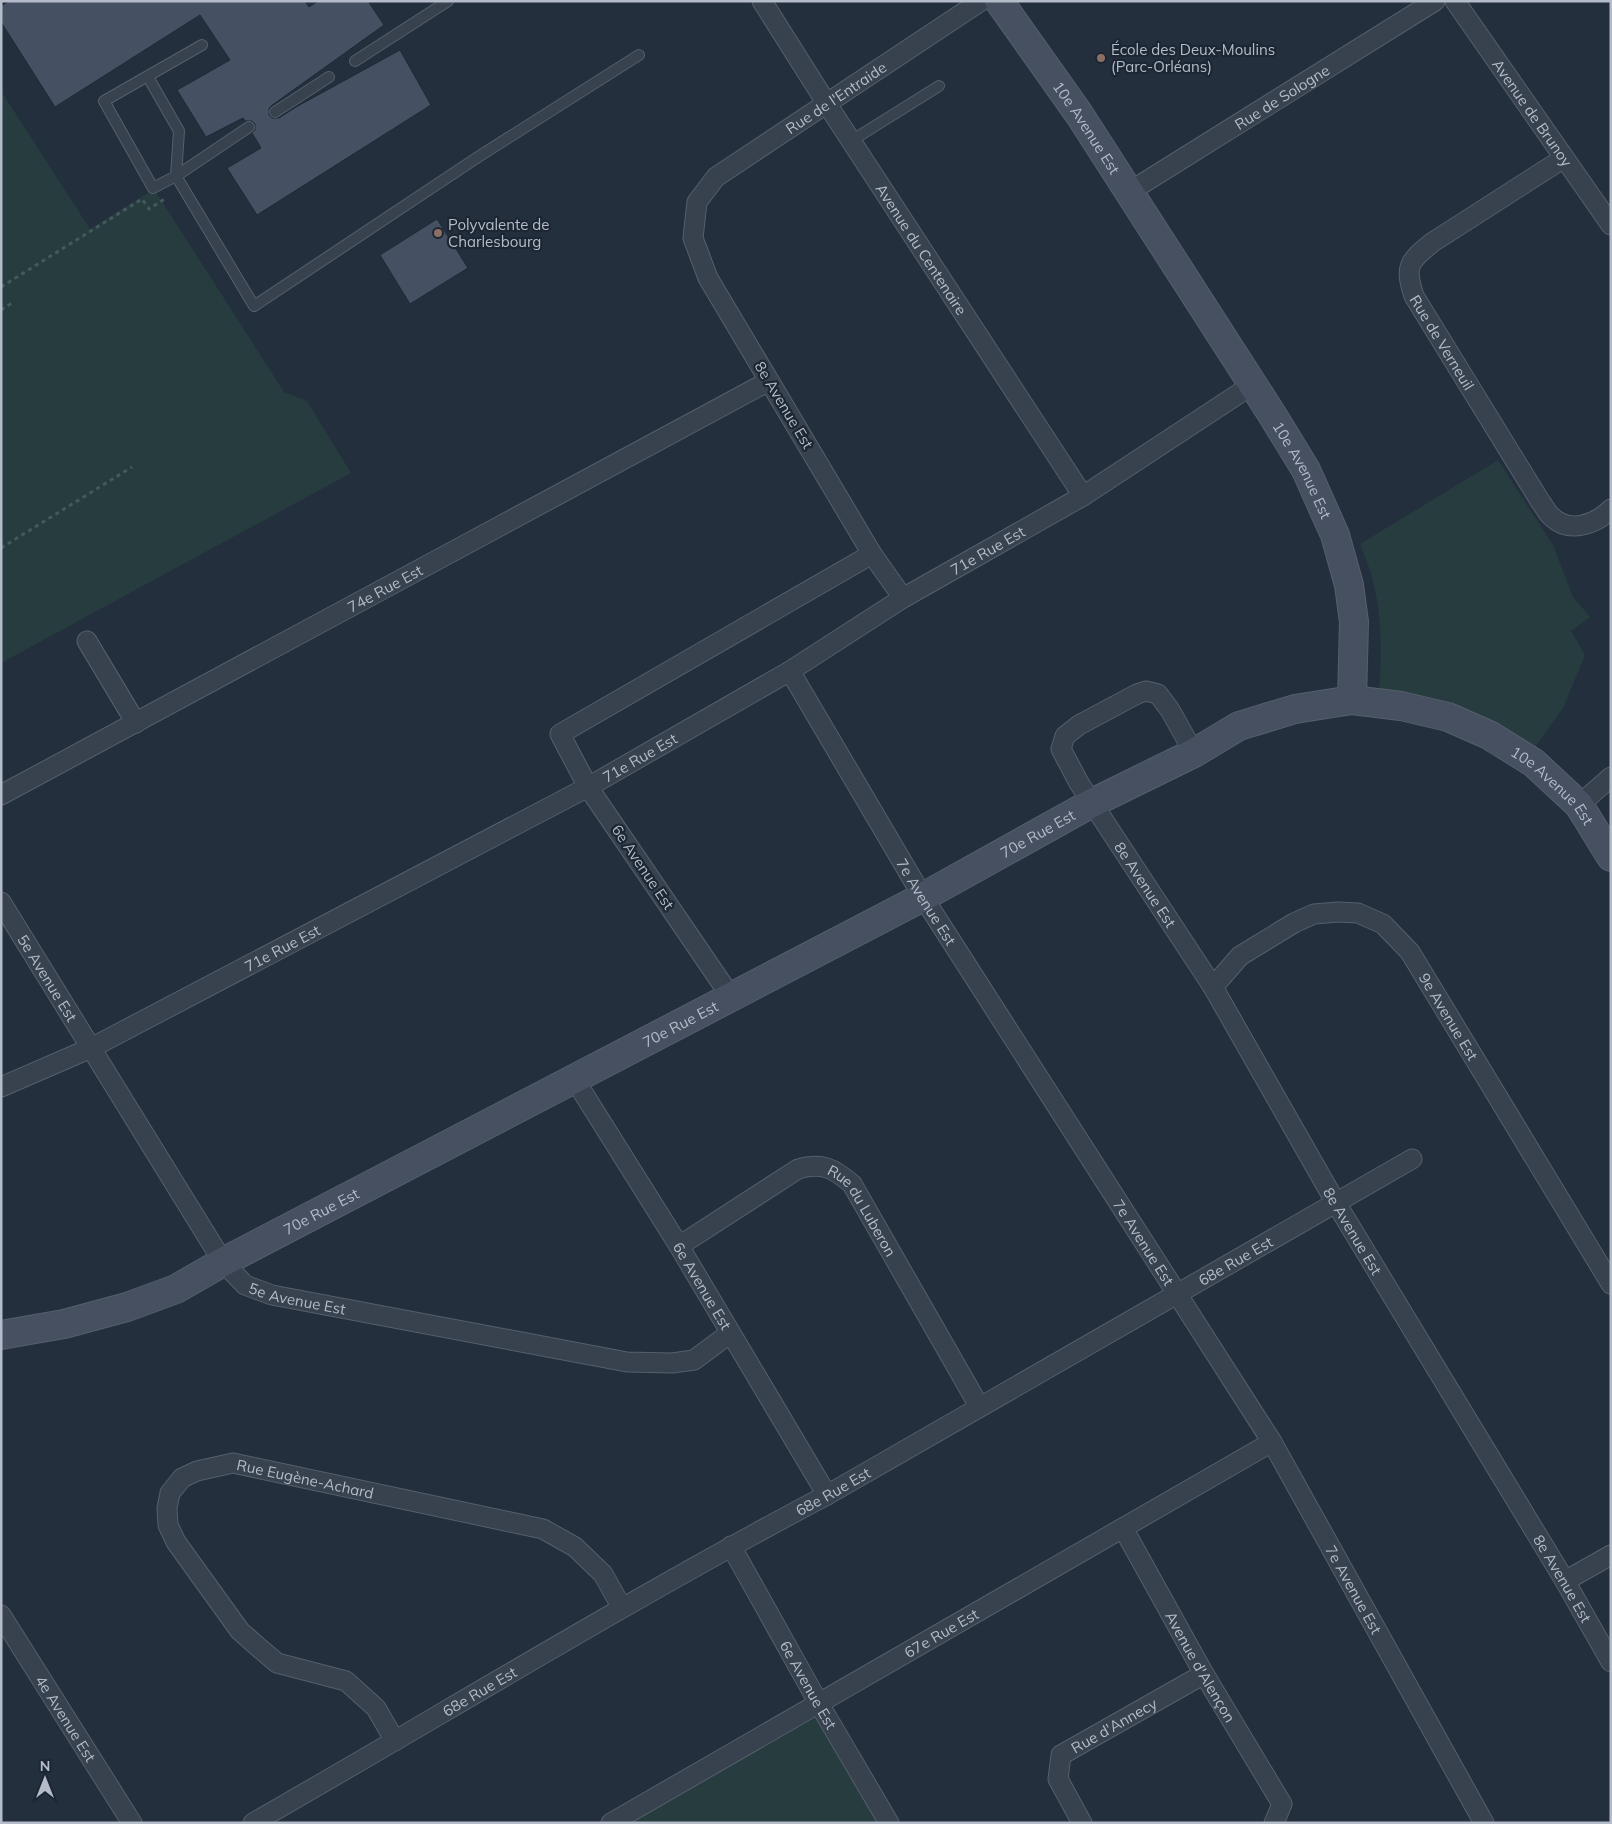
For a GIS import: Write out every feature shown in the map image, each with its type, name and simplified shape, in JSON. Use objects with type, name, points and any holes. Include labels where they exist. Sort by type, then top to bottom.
[{"type":"street","name":"Avenue du Centenaire","points":[[762,1],[827,104],[1083,496]]},
{"type":"street","name":"Rue de l'Entraide","points":[[697,202],[716,177],[981,1]]},
{"type":"street","name":"10e Avenue Est","points":[[999,1],[1079,114],[1306,470],[1335,535],[1350,585],[1354,622],[1352,700],[1411,708],[1448,718],[1490,735],[1534,763],[1579,805],[1611,857]]},
{"type":"street","name":"Rue de Sologne","points":[[1129,192],[1435,1]]},
{"type":"street","name":"Avenue de Brunoy","points":[[1454,1],[1611,224]]},
{"type":"street","name":"Rue de Verneuil","points":[[1564,158],[1433,242],[1418,254],[1409,266],[1409,280],[1414,296],[1540,502],[1552,518],[1566,525],[1585,525],[1601,519],[1611,509]]},
{"type":"street","name":"8e Avenue Est","points":[[697,202],[693,238],[708,278],[872,554],[903,598]]},
{"type":"street","name":"74e Rue Est","points":[[1,795],[769,381]]},
{"type":"street","name":"71e Rue Est","points":[[1,1087],[91,1048],[588,787],[790,670],[903,598],[1083,496],[1252,385]]},
{"type":"street","name":"6e Avenue Est","points":[[731,997],[588,787],[560,734],[872,554]]},
{"type":"street","points":[[87,640],[136,723]]},
{"type":"street","name":"7e Avenue Est","points":[[790,670],[923,897],[1272,1442],[1484,1823]]},
{"type":"street","name":"8e Avenue Est","points":[[1194,753],[1170,710],[1158,694],[1146,691],[1079,725],[1065,736],[1061,749],[1092,804],[1212,986],[1336,1203],[1565,1582],[1611,1662]]},
{"type":"street","name":"70e Rue Est","points":[[1,1335],[64,1324],[127,1307],[176,1289],[223,1262],[923,897],[1092,804],[1194,753],[1238,726],[1295,709],[1352,700]]},
{"type":"street","points":[[1579,805],[1611,777]]},
{"type":"street","name":"5e Avenue Est","points":[[1,902],[223,1262],[245,1285],[272,1295],[627,1362],[672,1363],[694,1360],[730,1334]]},
{"type":"street","name":"9e Avenue Est","points":[[1212,986],[1240,956],[1294,923],[1314,914],[1358,913],[1383,924],[1410,952],[1611,1284]]},
{"type":"street","name":"6e Avenue Est","points":[[575,1080],[679,1246],[827,1495]]},
{"type":"street","name":"68e Rue Est","points":[[253,1823],[282,1816],[395,1741],[622,1608],[731,1546],[827,1495],[1412,1159]]},
{"type":"street","name":"Rue du Luberon","points":[[679,1246],[798,1169],[813,1165],[838,1172],[852,1184],[979,1406]]},
{"type":"street","name":"67e Rue Est","points":[[611,1823],[1272,1442]]},
{"type":"street","name":"Rue Eugène-Achard","points":[[395,1741],[376,1708],[346,1681],[277,1663],[240,1631],[176,1542],[168,1525],[167,1508],[170,1493],[182,1478],[197,1471],[233,1463],[543,1529],[575,1547],[602,1574],[622,1608]]},
{"type":"street","name":"Avenue d'Alençon","points":[[1122,1528],[1204,1674],[1282,1804],[1274,1823]]},
{"type":"street","name":"6e Avenue Est","points":[[731,1546],[818,1702],[889,1823]]},
{"type":"street","points":[[1565,1582],[1611,1555]]},
{"type":"street","name":"4e Avenue Est","points":[[1,1615],[132,1823]]},
{"type":"street","name":"Rue d'Annecy","points":[[1082,1823],[1058,1779],[1061,1755],[1204,1674]]},
{"type":"lane","points":[[355,61],[448,1]]},
{"type":"lane","points":[[202,45],[104,101],[153,188],[176,176],[249,127]]},
{"type":"lane","points":[[148,77],[179,131],[176,176],[254,306],[478,157],[640,55]]},
{"type":"lane","points":[[275,112],[329,77]]},
{"type":"lane","points":[[851,141],[939,86]]},
{"type":"path","points":[[1,287],[142,199],[149,209],[166,198]]},
{"type":"path","points":[[1,310],[12,303]]},
{"type":"path","points":[[1,548],[132,467]]},
{"type":"green space","points":[[1,91],[90,229],[154,189],[284,392],[307,401],[351,473],[1,663]]},
{"type":"green space","points":[[1498,460],[1553,545],[1573,597],[1590,617],[1571,631],[1585,655],[1563,708],[1533,750],[1379,690],[1381,651],[1379,611],[1373,580],[1360,544]]},
{"type":"green space","points":[[818,1702],[889,1823],[611,1823]]},
{"type":"building","points":[[9,1],[305,1],[309,7],[318,1],[368,1],[384,25],[271,106],[269,115],[272,118],[279,118],[400,50],[431,105],[257,215],[227,168],[261,148],[252,133],[255,130],[255,124],[252,121],[245,121],[243,118],[206,137],[177,90],[230,60],[200,15],[55,107],[1,22],[1,6]]},
{"type":"building","points":[[437,219],[468,268],[410,304],[380,255]]},
{"type":"place","name":"École des Deux-Moulins (Parc-Orléans)","points":[[1101,58]]},
{"type":"place","name":"Polyvalente de Charlesbourg","points":[[438,233]]}]
